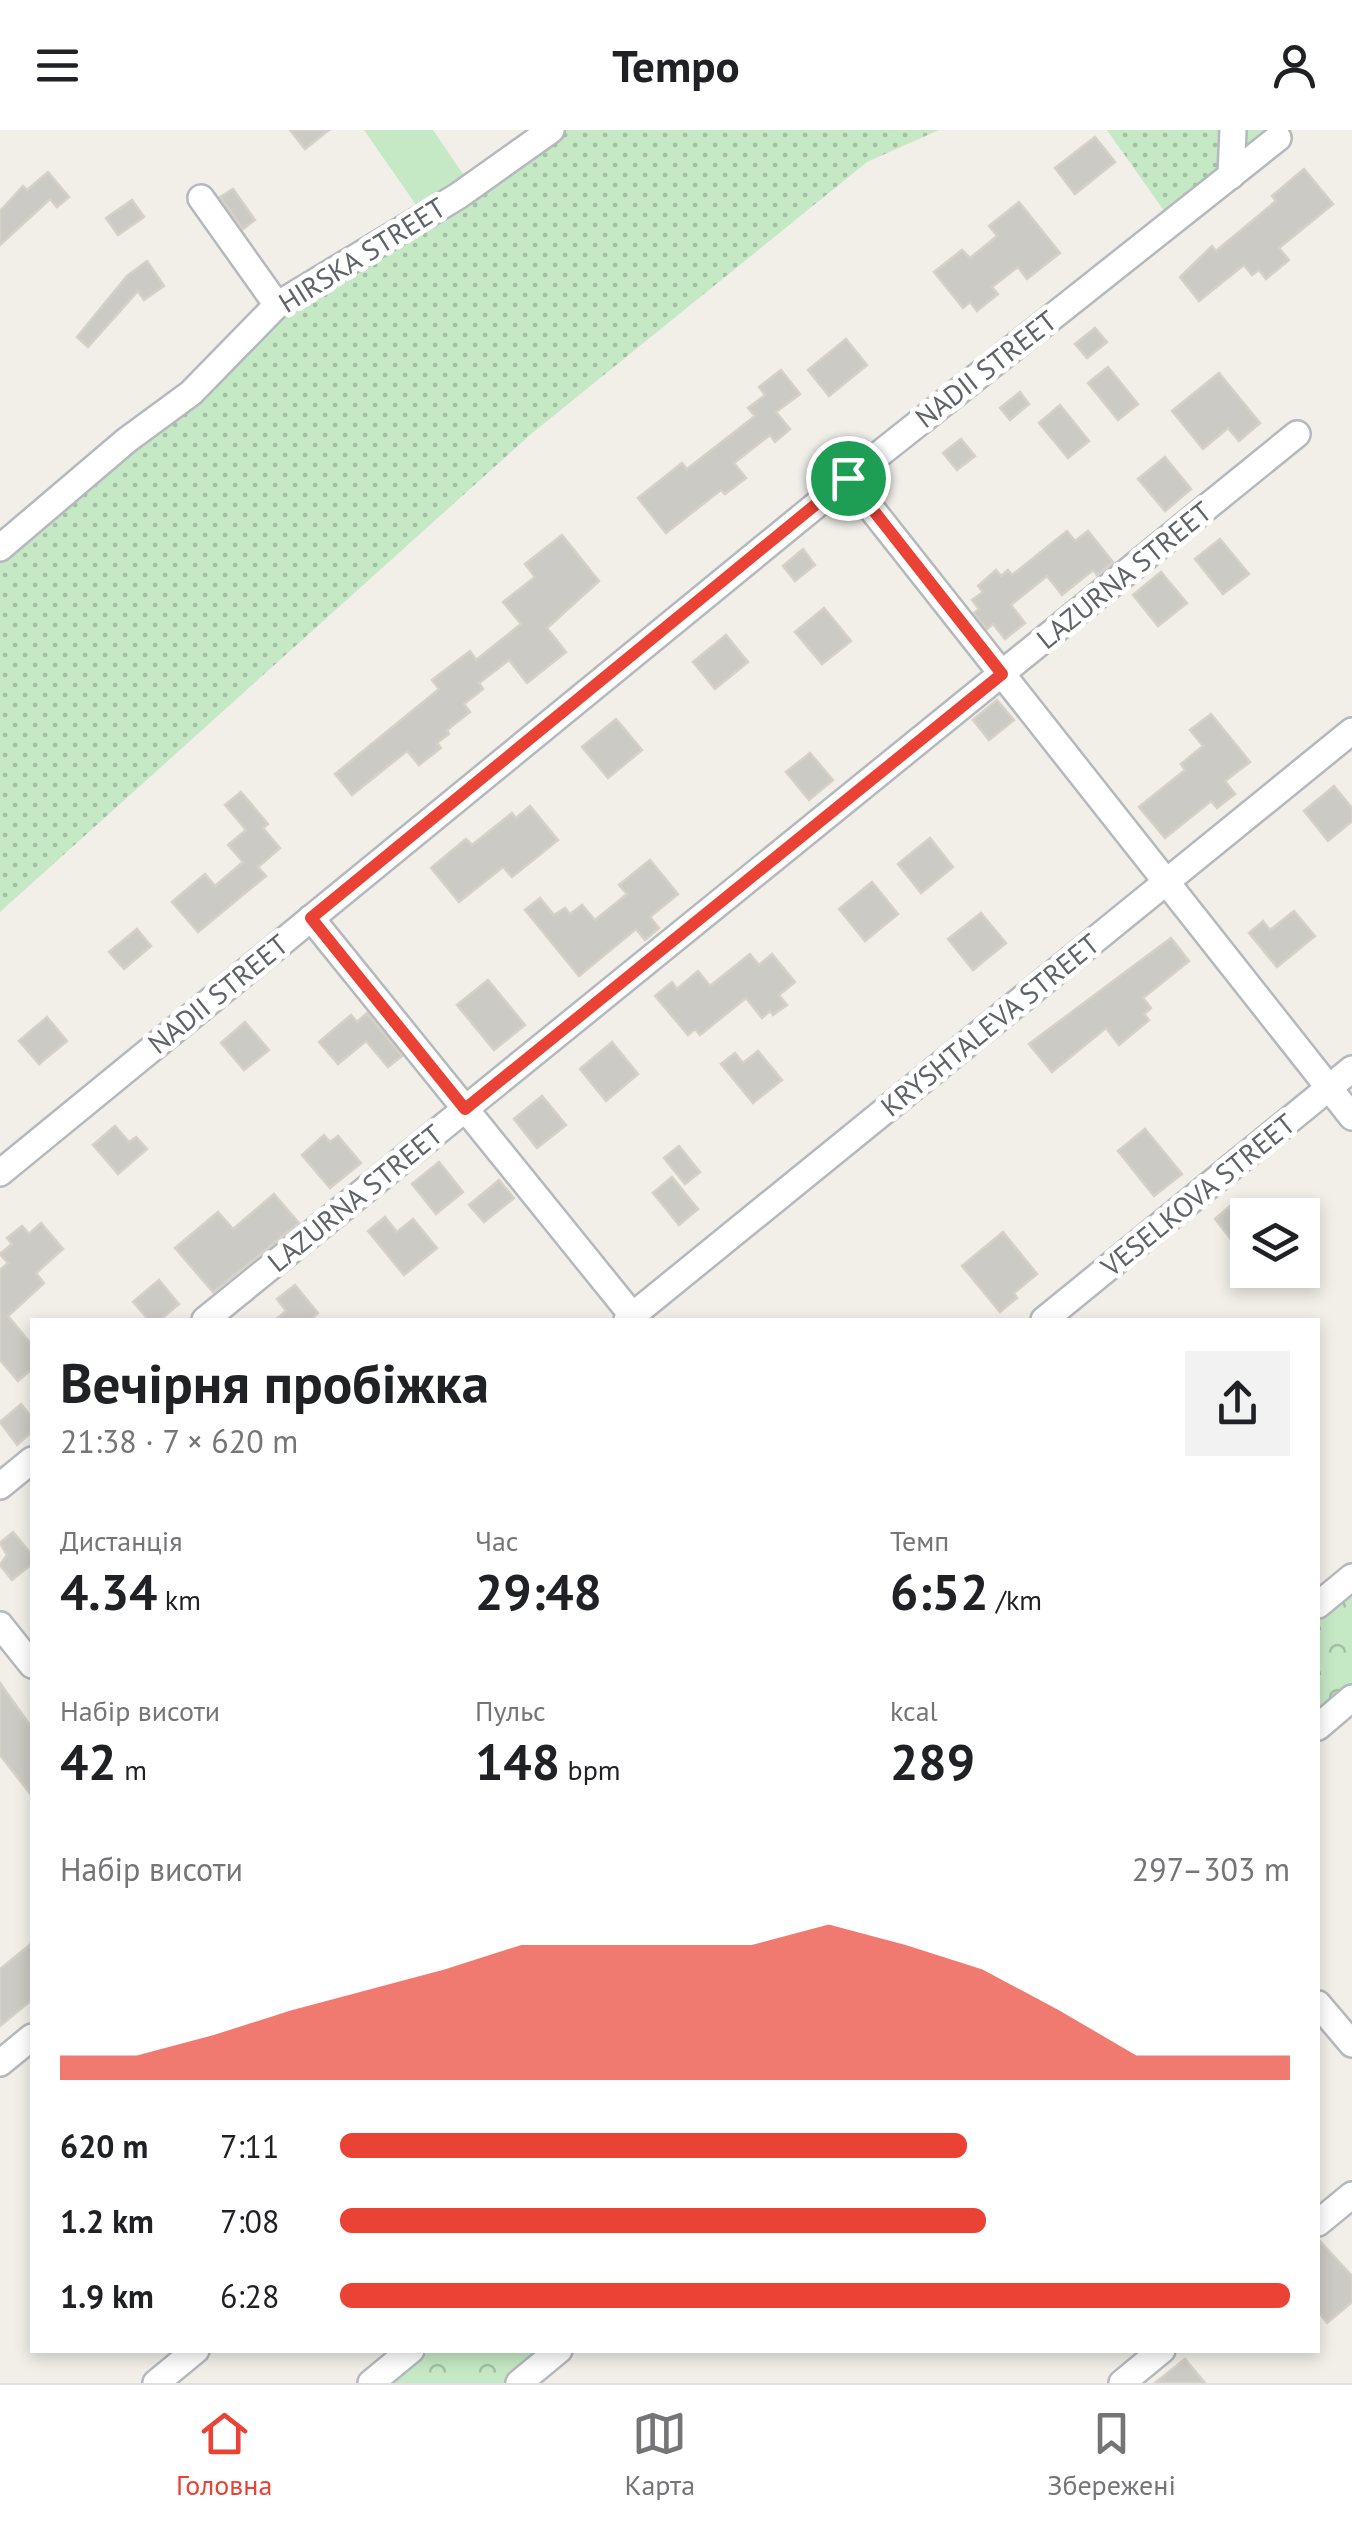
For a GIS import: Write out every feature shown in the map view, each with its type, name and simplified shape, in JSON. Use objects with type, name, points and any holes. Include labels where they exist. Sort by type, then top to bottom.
[{"type":"street","name":"HIRSKA STREET","points":[[0,548],[127,440],[191,394],[277,304],[458,196],[551,130]]},
{"type":"street","points":[[1231,176],[1233,130]]},
{"type":"street","name":"NADII STREET","points":[[0,1173],[848,478],[1278,138]]},
{"type":"street","points":[[201,198],[277,304]]},
{"type":"street","name":"LAZURNA STREET","points":[[207,1318],[1298,434]]},
{"type":"street","points":[[848,478],[1352,1117]]},
{"type":"street","name":"KRYSHTALEVA STREET","points":[[633,1318],[1352,731]]},
{"type":"street","points":[[311,918],[631,1318]]},
{"type":"street","name":"VESELKOVA STREET","points":[[1046,1318],[1352,1069]]},
{"type":"street","points":[[0,1486],[30,1462]]},
{"type":"street","points":[[1320,1603],[1352,1576]]},
{"type":"street","points":[[0,1625],[30,1662]]},
{"type":"street","points":[[1320,1724],[1352,1698]]},
{"type":"street","points":[[1320,2006],[1352,2044]]},
{"type":"street","points":[[0,2063],[30,2038]]},
{"type":"street","points":[[1320,2221],[1352,2195]]},
{"type":"street","points":[[156,2383],[192,2353]]},
{"type":"street","points":[[379,2367],[405,2353]]},
{"type":"street","points":[[1122,2383],[1158,2353]]},
{"type":"street","points":[[519,2383],[553,2365]]},
{"type":"green space","points":[[364,130],[433,130],[465,177],[419,209]]},
{"type":"green space","points":[[551,130],[939,130],[867,162],[531,434],[0,912],[0,548],[277,305]]},
{"type":"green space","points":[[1107,130],[1288,130],[1172,222]]},
{"type":"green space","points":[[1352,1594],[1352,1698],[1320,1725],[1320,1620]]},
{"type":"green space","points":[[426,2353],[555,2353],[519,2383],[390,2383]]},
{"type":"building","points":[[290,130],[329,130],[305,149]]},
{"type":"building","points":[[1095,137],[1115,162],[1075,194],[1055,168]]},
{"type":"building","points":[[1304,169],[1333,204],[1279,248],[1289,260],[1266,279],[1259,270],[1252,275],[1244,265],[1199,301],[1180,277],[1212,246],[1216,251],[1276,201],[1272,196]]},
{"type":"building","points":[[48,172],[69,197],[57,207],[50,199],[0,245],[0,211],[23,186],[27,190]]},
{"type":"building","points":[[233,189],[255,220],[243,229],[220,197]]},
{"type":"building","points":[[132,200],[144,217],[118,235],[106,218]]},
{"type":"building","points":[[1019,202],[1060,253],[1027,279],[1018,267],[992,287],[998,294],[977,311],[970,302],[963,308],[934,272],[962,250],[970,258],[997,236],[989,226]]},
{"type":"building","points":[[147,261],[164,286],[144,300],[138,291],[88,347],[77,337],[127,276]]},
{"type":"building","points":[[1095,328],[1107,342],[1087,358],[1075,344]]},
{"type":"building","points":[[846,339],[867,365],[829,396],[808,370]]},
{"type":"building","points":[[1108,367],[1138,404],[1118,420],[1088,383]]},
{"type":"building","points":[[781,370],[800,394],[776,412],[790,429],[775,442],[770,435],[734,463],[746,478],[725,494],[721,490],[666,533],[638,498],[682,463],[687,469],[755,416],[748,408],[765,395],[759,387]]},
{"type":"building","points":[[1219,373],[1260,423],[1239,441],[1228,428],[1203,449],[1172,411]]},
{"type":"building","points":[[1020,392],[1029,404],[1010,420],[1000,408]]},
{"type":"building","points":[[1060,405],[1089,441],[1068,458],[1039,423]]},
{"type":"building","points":[[961,439],[975,456],[957,470],[943,453]]},
{"type":"building","points":[[1165,457],[1191,489],[1165,511],[1138,479]]},
{"type":"building","points":[[1067,531],[1075,541],[1088,531],[1113,562],[1097,575],[1093,570],[1062,595],[1047,576],[1011,605],[1025,623],[1005,639],[993,624],[987,629],[974,613],[979,609],[972,600],[983,592],[978,586],[996,570],[1001,576],[1008,570],[1012,575]]},
{"type":"building","points":[[562,535],[599,581],[547,628],[566,652],[527,683],[509,660],[479,683],[483,689],[464,704],[470,712],[447,730],[449,734],[437,743],[441,748],[419,765],[407,751],[352,795],[335,774],[439,689],[432,680],[470,651],[476,660],[521,624],[503,602],[535,577],[525,564]]},
{"type":"building","points":[[1220,539],[1249,574],[1223,594],[1195,559]]},
{"type":"building","points":[[803,549],[815,565],[795,581],[783,566]]},
{"type":"building","points":[[1161,572],[1187,603],[1158,626],[1133,595]]},
{"type":"building","points":[[824,608],[851,641],[822,664],[795,632]]},
{"type":"building","points":[[726,635],[748,662],[715,689],[693,662]]},
{"type":"building","points":[[997,700],[1014,720],[989,740],[973,720]]},
{"type":"building","points":[[1211,714],[1250,762],[1225,781],[1235,794],[1217,808],[1211,801],[1165,838],[1139,807],[1185,770],[1181,764],[1203,746],[1190,730]]},
{"type":"building","points":[[616,719],[642,750],[608,778],[582,747]]},
{"type":"building","points":[[810,753],[833,780],[809,800],[786,772]]},
{"type":"building","points":[[1334,786],[1352,808],[1352,821],[1328,841],[1304,811]]},
{"type":"building","points":[[241,792],[268,824],[263,828],[280,848],[258,867],[266,876],[198,932],[172,902],[205,874],[215,886],[243,862],[228,845],[246,830],[225,805]]},
{"type":"building","points":[[530,806],[558,840],[512,877],[503,867],[459,902],[431,868],[466,839],[472,845],[512,813],[516,818]]},
{"type":"building","points":[[930,838],[953,867],[921,893],[898,864]]},
{"type":"building","points":[[650,860],[678,894],[650,917],[659,928],[645,940],[636,929],[579,976],[525,910],[540,898],[554,915],[565,908],[570,914],[582,905],[595,920],[627,894],[619,885]]},
{"type":"building","points":[[872,882],[898,914],[865,941],[839,909]]},
{"type":"building","points":[[1294,911],[1315,936],[1277,967],[1249,933],[1263,921],[1270,930]]},
{"type":"building","points":[[981,913],[1006,943],[973,970],[948,939]]},
{"type":"building","points":[[137,929],[151,946],[124,969],[109,952]]},
{"type":"building","points":[[1171,938],[1189,961],[1143,998],[1151,1008],[1144,1014],[1149,1020],[1119,1045],[1106,1028],[1052,1072],[1029,1044]]},
{"type":"building","points":[[750,954],[759,965],[772,954],[795,982],[779,995],[787,1005],[773,1015],[770,1011],[762,1018],[746,998],[700,1035],[695,1029],[688,1035],[655,996],[672,982],[677,989],[698,971],[710,986]]},
{"type":"building","points":[[488,980],[525,1025],[494,1050],[457,1005]]},
{"type":"building","points":[[367,1013],[402,1056],[388,1067],[366,1041],[338,1064],[319,1042],[351,1015],[357,1022]]},
{"type":"building","points":[[47,1017],[67,1041],[39,1064],[19,1041]]},
{"type":"building","points":[[245,1022],[269,1050],[244,1070],[221,1043]]},
{"type":"building","points":[[612,1042],[638,1074],[606,1101],[580,1069]]},
{"type":"building","points":[[758,1051],[782,1080],[753,1103],[721,1064],[735,1053],[743,1063]]},
{"type":"building","points":[[542,1096],[566,1125],[537,1148],[514,1119]]},
{"type":"building","points":[[115,1126],[129,1142],[136,1137],[147,1149],[118,1174],[93,1145]]},
{"type":"building","points":[[1145,1129],[1182,1174],[1154,1196],[1118,1151]]},
{"type":"building","points":[[324,1135],[330,1142],[338,1136],[361,1163],[330,1188],[302,1155]]},
{"type":"building","points":[[679,1146],[700,1172],[685,1184],[664,1158]]},
{"type":"building","points":[[439,1162],[463,1192],[436,1214],[412,1184]]},
{"type":"building","points":[[672,1177],[698,1209],[679,1225],[653,1193]]},
{"type":"building","points":[[499,1180],[514,1198],[484,1222],[469,1205]]},
{"type":"building","points":[[274,1194],[299,1223],[213,1292],[175,1248],[218,1212],[233,1229]]},
{"type":"building","points":[[1230,1206],[1230,1238],[1215,1219]]},
{"type":"building","points":[[385,1217],[397,1232],[413,1219],[437,1248],[404,1275],[368,1231]]},
{"type":"building","points":[[41,1223],[63,1249],[36,1273],[44,1283],[8,1316],[30,1343],[30,1371],[18,1381],[0,1360],[0,1270],[8,1263],[0,1254],[12,1244],[7,1238],[22,1226],[29,1234]]},
{"type":"building","points":[[1003,1232],[1037,1274],[1014,1293],[1017,1298],[1000,1312],[962,1266]]},
{"type":"building","points":[[159,1280],[179,1304],[162,1318],[147,1318],[133,1302]]},
{"type":"building","points":[[295,1285],[318,1313],[312,1318],[277,1318],[286,1311],[277,1299]]},
{"type":"building","points":[[21,1404],[30,1415],[30,1434],[17,1445],[0,1422]]},
{"type":"building","points":[[13,1532],[30,1553],[30,1566],[12,1580],[0,1565],[7,1555],[0,1543]]},
{"type":"building","points":[[0,1683],[30,1725],[30,1793],[0,1755]]},
{"type":"building","points":[[30,1945],[30,2002],[0,2026],[0,1969]]},
{"type":"building","points":[[1320,2241],[1352,2276],[1352,2302],[1327,2323],[1320,2314]]},
{"type":"building","points":[[1185,2359],[1205,2383],[1155,2383]]},
{"type":"route","points":[[848,478],[1002,674],[465,1109],[311,918],[848,478]]}]
